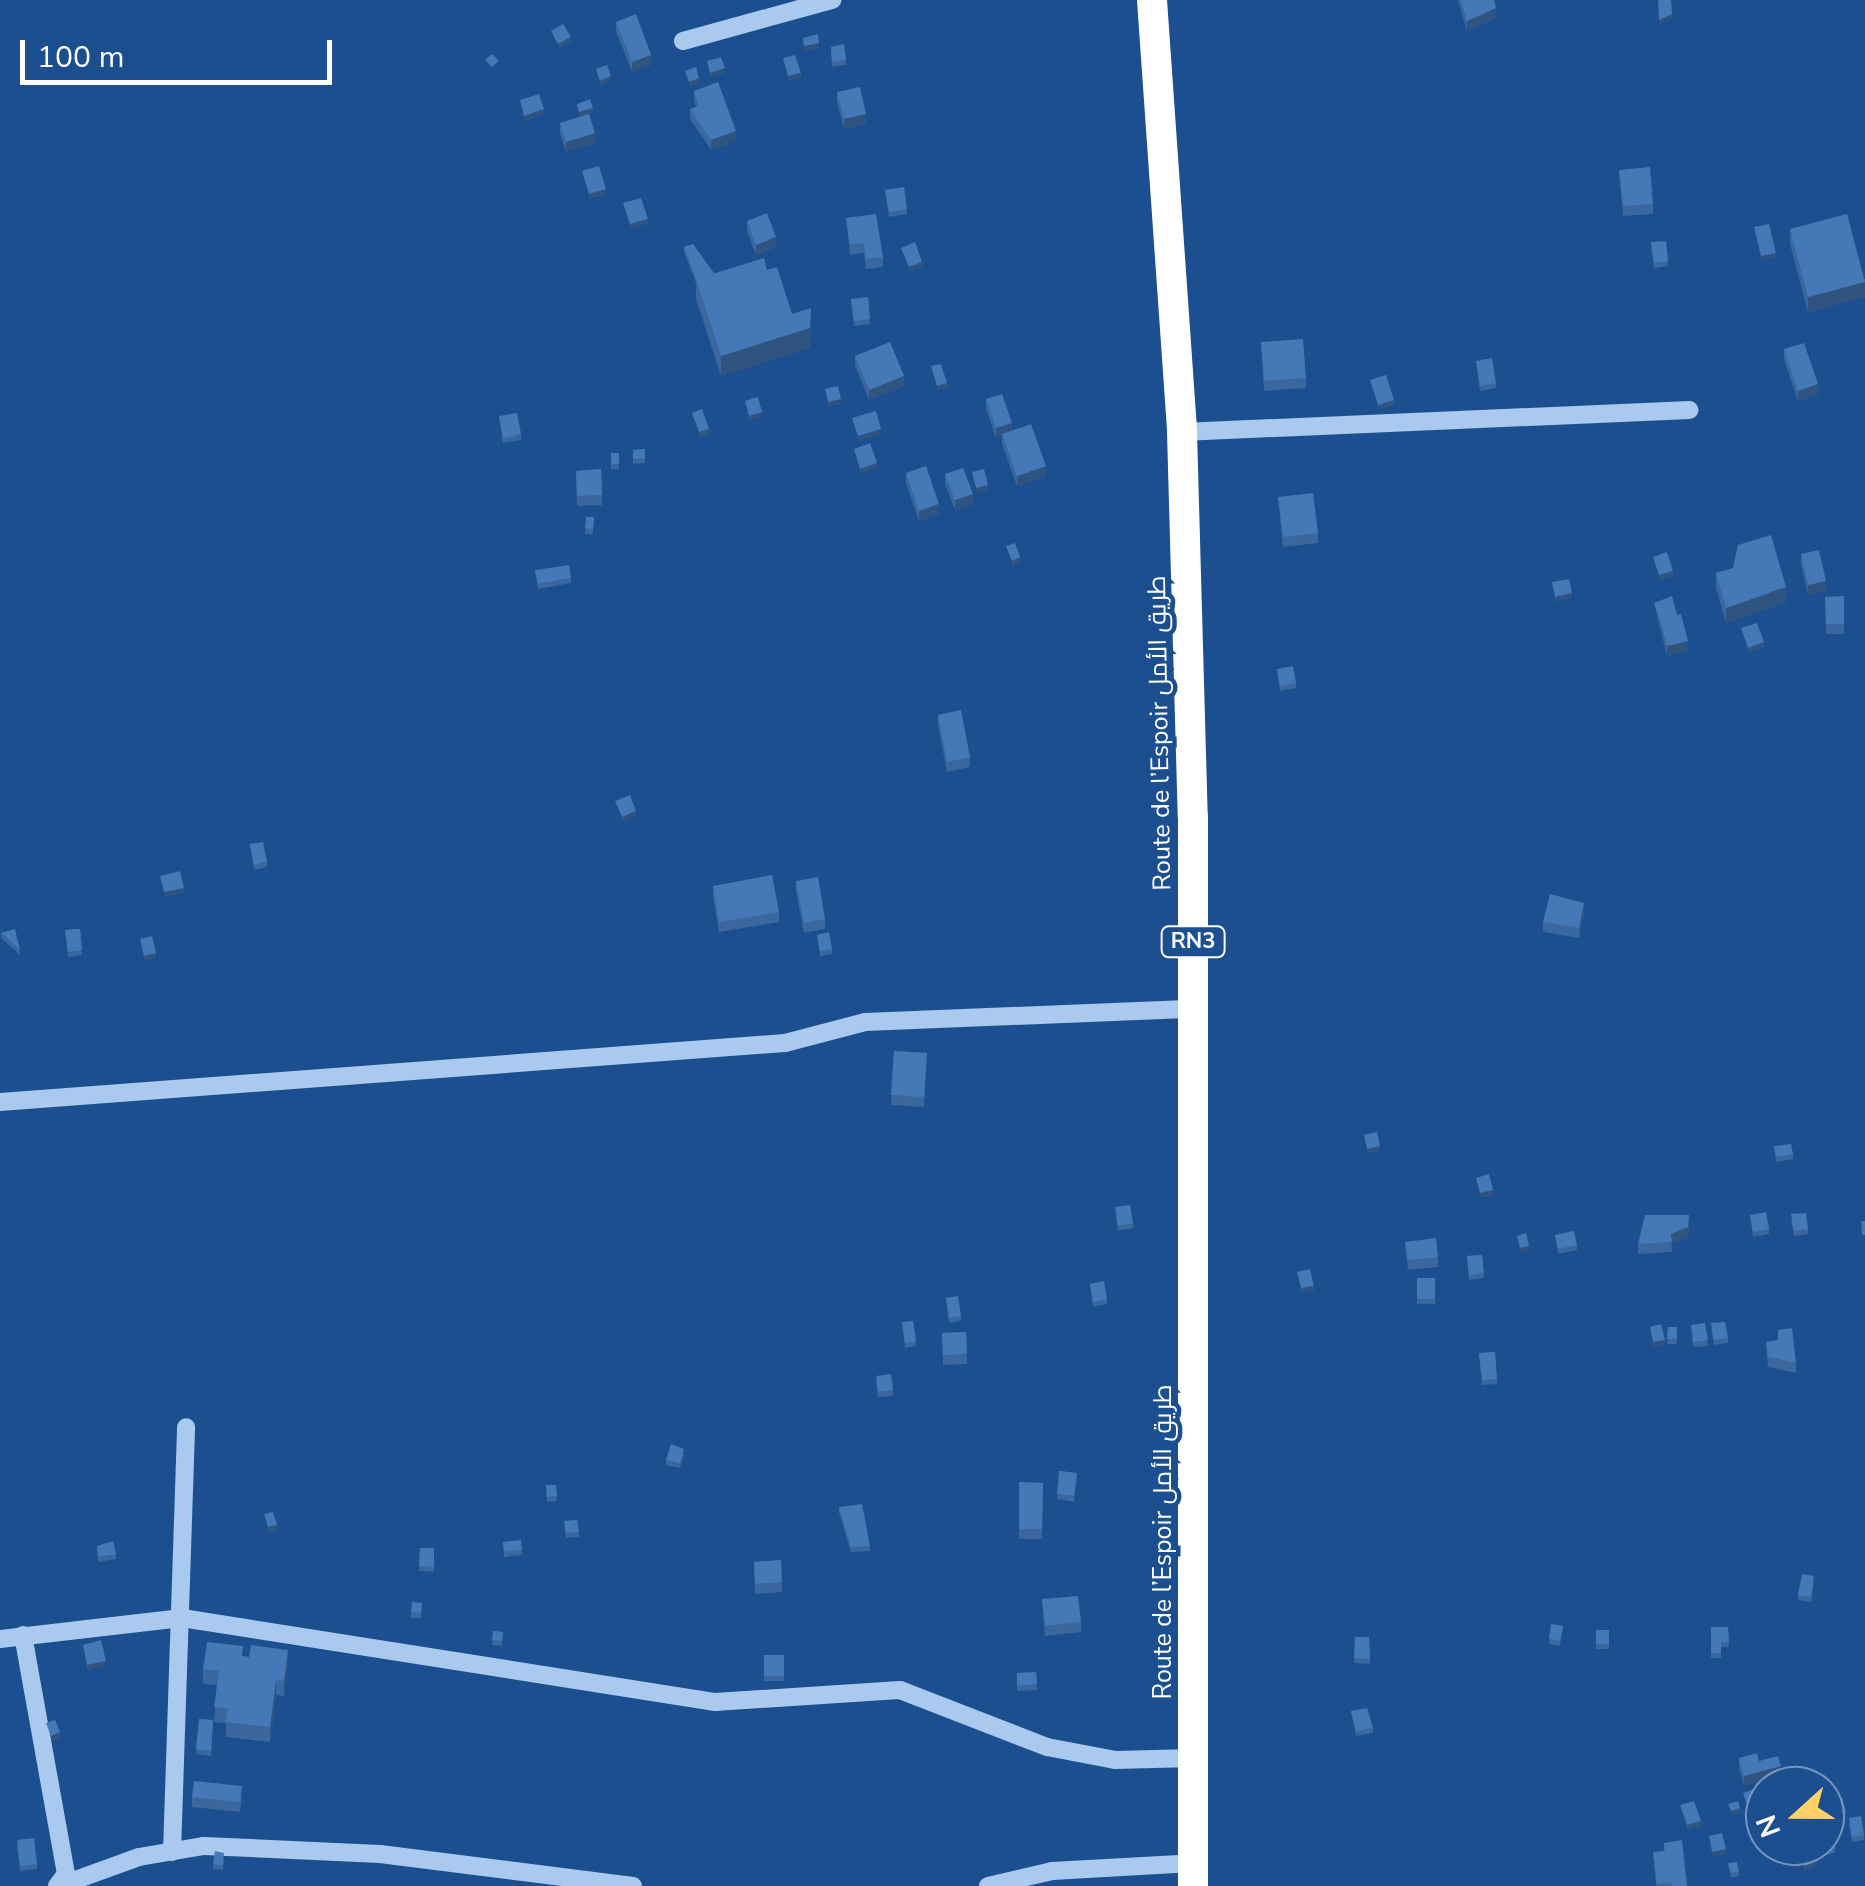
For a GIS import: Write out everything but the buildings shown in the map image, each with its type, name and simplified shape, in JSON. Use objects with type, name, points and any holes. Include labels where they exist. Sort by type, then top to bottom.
[{"type":"highway","name":"Route de l’Espoir طريق الأمل","points":[[1152,0],[1182,432],[1194,1008],[1193,1874]]},
{"type":"street","points":[[683,41],[832,0]]},
{"type":"street","points":[[1182,432],[1690,410]]},
{"type":"street","points":[[0,1102],[785,1044],[864,1022],[1194,1008]]},
{"type":"street","points":[[172,1852],[186,1427]]},
{"type":"street","points":[[0,1639],[182,1618],[715,1702],[900,1690],[1047,1746],[1115,1760],[1193,1758]]},
{"type":"street","points":[[23,1634],[66,1874],[58,1886]]},
{"type":"street","points":[[58,1886],[172,1852],[243,1848],[633,1886]]},
{"type":"street","points":[[988,1886],[1052,1871],[1193,1874]]}]
